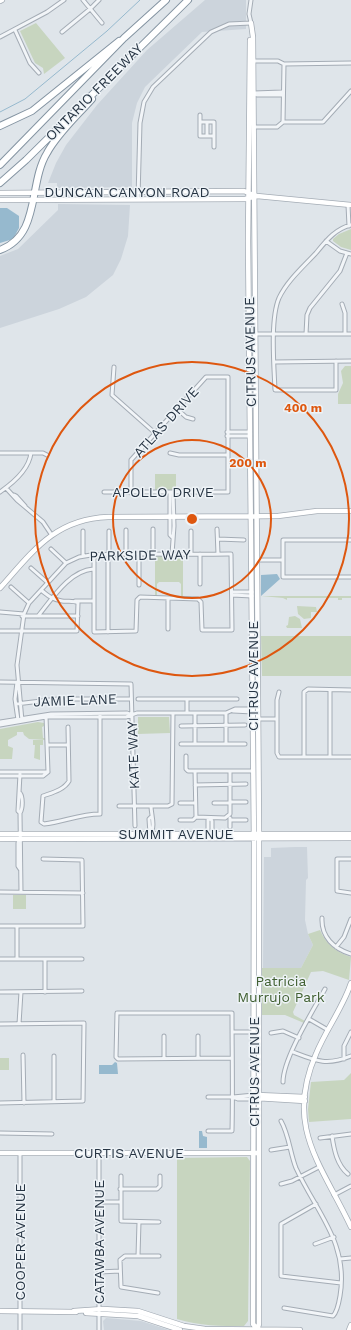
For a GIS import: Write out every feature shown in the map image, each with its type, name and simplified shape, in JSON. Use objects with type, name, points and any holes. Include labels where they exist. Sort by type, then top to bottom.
[{"type":"highway","name":"ONTARIO FREEWAY","points":[[0,165],[124,38],[166,0]]},
{"type":"highway","name":"ONTARIO FREEWAY","points":[[0,183],[26,160],[188,0]]},
{"type":"highway","points":[[0,126],[32,111],[115,43],[124,38]]},
{"type":"highway","points":[[0,250],[20,239],[24,231],[42,161],[49,148],[129,57]]},
{"type":"main road","name":"CITRUS AVENUE","points":[[251,23],[250,434],[257,560],[258,719],[254,1032],[256,1097]]},
{"type":"main road","name":"CITRUS AVENUE","points":[[251,61],[253,127],[250,196],[254,334],[254,516],[252,594],[253,771],[256,836],[256,1153],[253,1324],[257,1330]]},
{"type":"main road","name":"DUNCAN CANYON ROAD","points":[[0,200],[34,196],[138,192],[244,191],[250,196]]},
{"type":"main road","name":"DUNCAN CANYON ROAD","points":[[2,193],[34,196],[138,198],[250,196],[298,199],[349,205]]},
{"type":"main road","points":[[0,588],[39,544],[52,534],[70,524],[93,518],[285,516],[317,511],[351,511]]},
{"type":"main road","name":"SUMMIT AVENUE","points":[[0,834],[20,836],[256,836],[351,834]]},
{"type":"main road","name":"SUMMIT AVENUE","points":[[0,838],[20,836],[210,834],[351,838]]},
{"type":"main road","points":[[351,983],[342,1005],[313,1060],[308,1078],[305,1099],[308,1138],[319,1167],[351,1227]]},
{"type":"main road","points":[[256,1097],[305,1099]]},
{"type":"main road","name":"CURTIS AVENUE","points":[[0,1153],[256,1153]]},
{"type":"main road","points":[[0,1311],[74,1311],[138,1316],[180,1330]]},
{"type":"main road","points":[[99,1312],[138,1311],[184,1326],[199,1328],[300,1330]]},
{"type":"main road","points":[[349,1330],[351,1325]]},
{"type":"street","points":[[0,37],[15,30],[64,0]]},
{"type":"street","points":[[83,0],[102,23]]},
{"type":"street","points":[[62,32],[90,10],[99,0]]},
{"type":"street","name":"CITRUS AVENUE","points":[[251,0],[249,14],[251,23]]},
{"type":"street","points":[[138,198],[140,123],[144,102],[153,87],[211,32],[229,24],[251,23]]},
{"type":"street","points":[[15,30],[30,63],[39,73]]},
{"type":"street","points":[[251,61],[278,61],[284,64],[351,63]]},
{"type":"street","points":[[283,122],[282,93],[284,64]]},
{"type":"street","points":[[253,127],[277,127],[283,122],[323,122],[351,91]]},
{"type":"street","points":[[253,93],[257,95],[282,93]]},
{"type":"street","points":[[200,115],[200,136],[214,136]]},
{"type":"street","points":[[200,122],[214,122],[214,147]]},
{"type":"street","points":[[207,122],[207,136]]},
{"type":"street","points":[[336,361],[336,390],[275,390],[274,362],[276,311],[281,294],[292,279],[326,241],[339,229],[350,225],[349,205]]},
{"type":"street","points":[[326,241],[334,248],[351,254]]},
{"type":"street","points":[[306,334],[307,315],[310,308],[340,271],[347,253]]},
{"type":"street","points":[[342,304],[345,313],[345,334]]},
{"type":"street","points":[[254,334],[351,334]]},
{"type":"street","points":[[274,362],[351,361]]},
{"type":"street","points":[[114,367],[112,395],[155,433]]},
{"type":"street","name":"ATLAS DRIVE","points":[[131,493],[131,460],[206,377]]},
{"type":"street","name":"APOLLO DRIVE","points":[[104,492],[228,492],[228,377],[206,377]]},
{"type":"street","points":[[177,409],[193,419]]},
{"type":"street","points":[[227,434],[250,434]]},
{"type":"street","points":[[0,453],[43,453],[47,455]]},
{"type":"street","points":[[0,492],[28,466],[30,453]]},
{"type":"street","points":[[170,453],[179,455],[227,455]]},
{"type":"street","points":[[6,488],[43,522],[52,534]]},
{"type":"street","points":[[172,492],[172,554]]},
{"type":"street","points":[[153,529],[153,554]]},
{"type":"street","points":[[218,529],[218,554]]},
{"type":"street","points":[[126,530],[126,555]]},
{"type":"street","points":[[83,531],[84,556]]},
{"type":"street","points":[[108,632],[109,531]]},
{"type":"street","points":[[191,531],[191,554]]},
{"type":"street","points":[[218,539],[244,540]]},
{"type":"street","points":[[351,540],[283,540],[283,577],[351,578]]},
{"type":"street","points":[[50,549],[66,563]]},
{"type":"street","points":[[139,554],[139,585]]},
{"type":"street","points":[[200,554],[200,584]]},
{"type":"street","name":"PARKSIDE WAY","points":[[20,720],[17,682],[20,632],[23,615],[30,603],[66,563],[84,556],[94,555],[231,554],[232,594]]},
{"type":"street","points":[[94,555],[94,632],[136,631],[138,598],[198,599],[201,602],[202,630],[232,630],[232,594],[252,594]]},
{"type":"street","points":[[257,560],[283,560]]},
{"type":"street","points":[[31,568],[48,583]]},
{"type":"street","points":[[38,616],[76,574],[85,570],[93,569]]},
{"type":"street","points":[[12,587],[30,603]]},
{"type":"street","points":[[41,590],[53,598],[63,601],[94,601]]},
{"type":"street","points":[[168,598],[168,629]]},
{"type":"street","points":[[0,631],[76,631],[78,605],[74,601]]},
{"type":"street","points":[[0,612],[38,616],[78,616]]},
{"type":"street","points":[[0,682],[17,682]]},
{"type":"street","name":"KATE WAY","points":[[17,682],[38,684],[132,684],[131,699],[134,722],[135,826]]},
{"type":"street","points":[[304,757],[305,690],[351,690]]},
{"type":"street","points":[[330,690],[330,757]]},
{"type":"street","points":[[279,692],[277,719],[278,755],[282,758],[351,757]]},
{"type":"street","name":"JAMIE LANE","points":[[18,704],[58,699],[131,699]]},
{"type":"street","points":[[138,699],[237,699]]},
{"type":"street","points":[[187,699],[187,713]]},
{"type":"street","points":[[0,722],[46,716],[100,715],[126,717],[137,713],[226,713],[233,711],[253,711]]},
{"type":"street","points":[[119,806],[168,806],[172,804],[173,713]]},
{"type":"street","points":[[195,713],[195,744]]},
{"type":"street","points":[[226,713],[226,744]]},
{"type":"street","points":[[68,727],[69,781],[68,784],[55,792],[43,796],[41,822],[44,824],[59,823],[83,815],[100,814],[100,715]]},
{"type":"street","points":[[0,772],[43,776],[48,772],[46,716]]},
{"type":"street","points":[[258,719],[277,719]]},
{"type":"street","points":[[0,725],[20,720]]},
{"type":"street","points":[[181,726],[245,725]]},
{"type":"street","points":[[180,744],[245,744]]},
{"type":"street","points":[[48,745],[68,745]]},
{"type":"street","points":[[186,756],[186,769],[195,771],[253,771]]},
{"type":"street","points":[[195,771],[196,817]]},
{"type":"street","points":[[230,771],[230,827]]},
{"type":"street","points":[[0,776],[20,773]]},
{"type":"street","points":[[20,773],[18,811],[20,813],[21,892]]},
{"type":"street","points":[[195,785],[246,784]]},
{"type":"street","points":[[214,803],[246,802]]},
{"type":"street","points":[[180,803],[195,803]]},
{"type":"street","points":[[150,834],[153,831],[151,806]]},
{"type":"street","points":[[180,820],[193,820],[196,817],[246,820]]},
{"type":"street","points":[[210,818],[210,834]]},
{"type":"street","points":[[0,926],[82,926],[82,860],[43,859]]},
{"type":"street","points":[[351,859],[337,859],[337,891],[351,893]]},
{"type":"street","points":[[0,892],[83,893]]},
{"type":"street","points":[[322,918],[324,933],[336,948],[351,954]]},
{"type":"street","points":[[336,948],[344,937],[351,919]]},
{"type":"street","points":[[17,926],[17,959]]},
{"type":"street","points":[[0,959],[82,959]]},
{"type":"street","points":[[45,959],[45,992]]},
{"type":"street","points":[[283,1082],[283,1075],[299,1038],[324,989]]},
{"type":"street","points":[[0,992],[82,991]]},
{"type":"street","points":[[20,1024],[21,992]]},
{"type":"street","points":[[208,1131],[232,1131],[233,1097],[232,1013],[117,1013],[116,1057],[232,1058]]},
{"type":"street","points":[[308,1019],[328,1030]]},
{"type":"street","points":[[0,1024],[84,1023],[83,1101],[0,1103]]},
{"type":"street","points":[[271,1033],[283,1031],[299,1038]]},
{"type":"street","points":[[232,1032],[254,1032]]},
{"type":"street","points":[[344,1059],[344,1046],[351,1032]]},
{"type":"street","points":[[164,1036],[164,1058]]},
{"type":"street","points":[[198,1036],[198,1058]]},
{"type":"street","points":[[293,1052],[313,1060],[329,1062],[351,1056]]},
{"type":"street","points":[[24,1055],[24,1103]]},
{"type":"street","points":[[54,1056],[54,1101]]},
{"type":"street","points":[[208,1097],[256,1097]]},
{"type":"street","points":[[281,1121],[301,1176],[334,1237],[340,1259],[341,1283],[339,1298],[335,1314],[333,1316],[284,1308]]},
{"type":"street","points":[[0,1133],[52,1134]]},
{"type":"street","points":[[320,1138],[351,1134]]},
{"type":"street","points":[[332,1136],[337,1158],[344,1171],[348,1174]]},
{"type":"street","points":[[271,1150],[290,1147]]},
{"type":"street","name":"COOPER AVENUE","points":[[20,1153],[20,1330]]},
{"type":"street","name":"CATAWBA AVENUE","points":[[99,1153],[99,1330]]},
{"type":"street","points":[[281,1184],[319,1167]]},
{"type":"street","points":[[121,1176],[121,1221],[159,1222]]},
{"type":"street","points":[[120,1189],[159,1188],[160,1176]]},
{"type":"street","points":[[334,1195],[351,1186]]},
{"type":"street","points":[[99,1202],[120,1202]]},
{"type":"street","points":[[316,1204],[280,1224],[281,1276],[341,1283]]},
{"type":"street","points":[[138,1222],[138,1256]]},
{"type":"street","points":[[315,1244],[334,1237]]},
{"type":"street","points":[[158,1293],[121,1287],[120,1260],[122,1257],[159,1256]]},
{"type":"street","points":[[340,1259],[351,1258]]},
{"type":"street","points":[[99,1272],[120,1271]]},
{"type":"shaded area","points":[[205,0],[246,0],[246,29],[202,32],[145,87],[137,103],[132,123],[132,187],[57,188],[57,183],[48,183],[56,163],[66,145],[97,105],[147,50]]},
{"type":"shaded area","points":[[58,204],[130,205],[128,236],[121,259],[113,275],[86,297],[59,309],[0,328],[0,256],[18,249],[58,210]]},
{"type":"shaded area","points":[[307,847],[308,878],[306,880],[305,920],[308,934],[313,945],[301,968],[263,968],[264,857],[271,857],[271,848]]},
{"type":"shaded area","points":[[106,1318],[141,1321],[169,1330],[104,1330],[103,1321]]},
{"type":"green space","points":[[36,23],[65,58],[44,74],[43,68],[35,63],[20,31]]},
{"type":"green space","points":[[351,229],[351,250],[341,247],[333,241],[333,239],[339,234]]},
{"type":"green space","points":[[345,366],[351,366],[351,404],[338,404],[338,394],[343,383],[341,371]]},
{"type":"green space","points":[[155,474],[176,474],[176,490],[155,490]]},
{"type":"green space","points":[[155,556],[183,556],[183,596],[181,596],[181,584],[179,582],[159,582],[157,584],[157,596],[155,595]]},
{"type":"green space","points":[[261,596],[351,596],[351,598],[342,598],[342,600],[338,600],[338,598],[287,598],[287,600],[283,598]]},
{"type":"green space","points":[[297,606],[316,607],[317,612],[311,612],[311,618],[304,619],[298,614]]},
{"type":"green space","points":[[295,616],[300,619],[302,628],[287,628],[286,626],[288,625],[289,617]]},
{"type":"green space","points":[[261,636],[351,636],[351,676],[262,676]]},
{"type":"green space","points":[[138,717],[169,717],[170,733],[138,734]]},
{"type":"green space","points":[[38,722],[44,723],[44,726],[42,727],[43,738],[46,740],[29,739],[23,732],[17,732],[17,735],[8,740],[8,746],[13,748],[12,759],[0,759],[0,729]]},
{"type":"green space","points":[[33,740],[43,740],[43,745],[40,745],[40,760],[34,758],[35,745],[33,745]]},
{"type":"green space","points":[[13,895],[26,895],[26,909],[13,909]]},
{"type":"green space","name":"Patricia Murrujo Park","points":[[320,930],[332,947],[351,957],[349,980],[323,971],[311,972],[293,1012],[294,1015],[305,1021],[304,1023],[285,1015],[261,1015],[261,968],[301,968],[313,945],[308,934]]},
{"type":"green space","points":[[0,1058],[9,1058],[9,1070],[0,1070]]},
{"type":"green space","points":[[351,1073],[351,1119],[309,1122],[308,1109],[311,1082],[344,1080]]},
{"type":"green space","points":[[247,1157],[250,1161],[248,1321],[244,1326],[227,1326],[202,1324],[177,1319],[177,1158]]},
{"type":"water","points":[[0,208],[7,208],[19,216],[19,228],[13,239],[0,243]]},
{"type":"water","points":[[277,574],[280,579],[261,596],[261,575]]},
{"type":"water","points":[[115,1062],[117,1063],[118,1074],[99,1074],[99,1065],[112,1065]]},
{"type":"water","points":[[199,1131],[202,1131],[203,1136],[207,1137],[207,1148],[199,1148]]},
{"type":"waterway","points":[[0,112],[25,99],[107,31],[140,0]]}]
